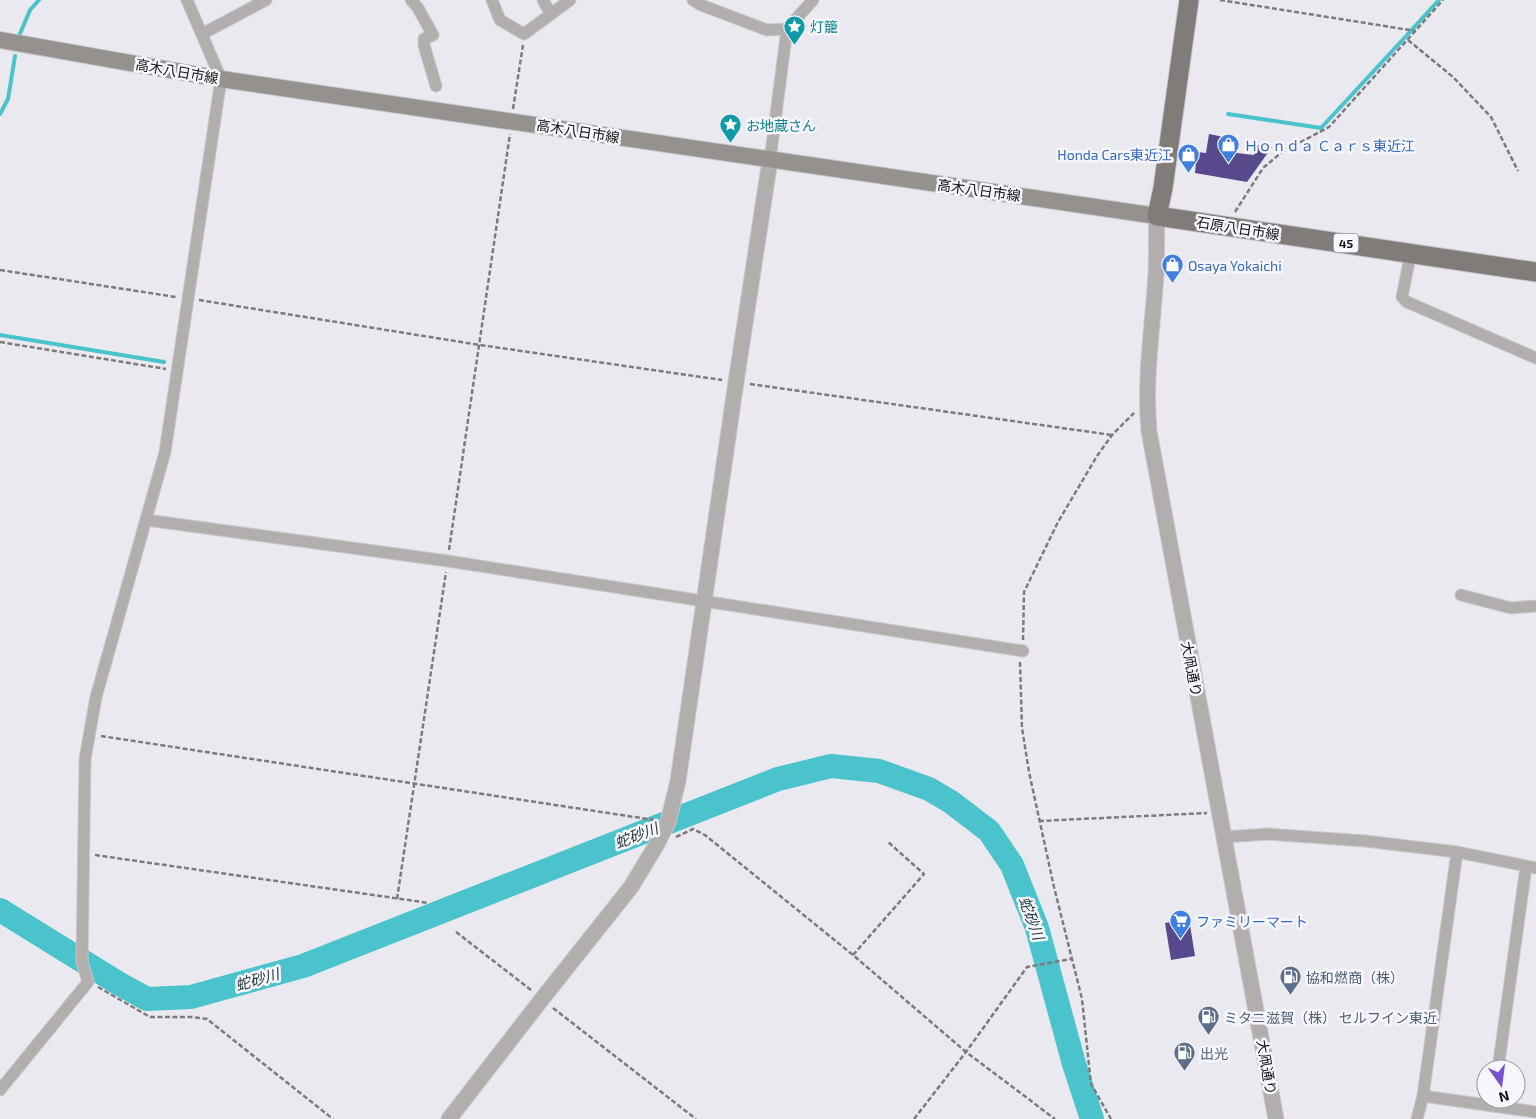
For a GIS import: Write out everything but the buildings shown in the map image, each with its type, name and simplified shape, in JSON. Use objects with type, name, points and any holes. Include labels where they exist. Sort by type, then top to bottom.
[{"type":"main road","points":[[1157,216],[1163,188],[1189,0]]},
{"type":"main road","name":"高木八日市線","points":[[0,40],[221,79],[1157,216]]},
{"type":"main road","name":"石原八日市線","points":[[1157,216],[1411,252],[1536,272]]},
{"type":"street","points":[[0,1090],[88,982],[82,962],[85,759],[96,697],[164,452],[178,371],[221,79],[187,0]]},
{"type":"street","points":[[202,34],[266,0]]},
{"type":"street","points":[[411,0],[418,8],[433,35],[424,39],[424,44],[436,86]]},
{"type":"street","points":[[492,0],[500,20],[524,34],[570,0]]},
{"type":"street","points":[[543,0],[551,14]]},
{"type":"street","points":[[693,0],[701,6],[768,30],[788,29]]},
{"type":"street","points":[[449,1119],[632,887],[668,822],[678,781],[788,29],[814,0]]},
{"type":"street","name":"大凧通り","points":[[1157,216],[1156,274],[1146,406],[1149,431],[1276,1119]]},
{"type":"street","points":[[1411,252],[1402,297],[1406,302],[1536,358]]},
{"type":"street","points":[[146,520],[448,561],[1023,651]]},
{"type":"street","points":[[1461,595],[1511,608],[1536,606]]},
{"type":"street","points":[[1225,837],[1268,834],[1365,841],[1457,852],[1531,867],[1500,1059]]},
{"type":"street","points":[[1417,1119],[1423,1096],[1457,852]]},
{"type":"street","points":[[1423,1096],[1476,1101]]},
{"type":"street","points":[[1523,1109],[1536,1112]]},
{"type":"path","points":[[1220,0],[1416,31]]},
{"type":"path","points":[[1226,226],[1263,168],[1282,152],[1329,127],[1443,0]]},
{"type":"path","points":[[397,898],[480,345],[524,34]]},
{"type":"path","points":[[1408,40],[1453,77],[1491,117],[1518,171]]},
{"type":"path","points":[[0,270],[480,345],[1112,435]]},
{"type":"path","points":[[0,342],[178,371]]},
{"type":"path","points":[[1111,1119],[1091,1084],[1082,999],[1039,821],[1022,728],[1020,659],[1023,651],[1024,592],[1058,522],[1112,435],[1132,414],[1146,406]]},
{"type":"path","points":[[90,734],[668,822]]},
{"type":"path","points":[[1039,821],[1220,813]]},
{"type":"path","points":[[657,844],[666,846],[680,834],[693,829],[705,836],[853,955],[966,1052],[1055,1119]]},
{"type":"path","points":[[853,955],[924,874],[887,841]]},
{"type":"path","points":[[84,853],[430,903]]},
{"type":"path","points":[[456,932],[696,1119]]},
{"type":"path","points":[[914,1119],[966,1052],[1027,967],[1071,959]]},
{"type":"path","points":[[88,982],[150,1017],[207,1019],[333,1119]]},
{"type":"waterway","points":[[19,36],[30,10],[39,0]]},
{"type":"waterway","points":[[1408,34],[1439,0]]},
{"type":"waterway","points":[[1228,114],[1321,128],[1408,34]]},
{"type":"waterway","points":[[0,114],[8,99],[15,56]]},
{"type":"waterway","points":[[0,335],[164,362]]},
{"type":"waterway","name":"蛇砂川","points":[[0,910],[147,999],[191,997],[303,966],[778,779],[831,766],[879,771],[929,789],[951,802],[989,831],[1012,865],[1037,928],[1074,1064],[1092,1119]]},
{"type":"place","name":"灯籠","points":[[794,45]]},
{"type":"place","name":"お地蔵さん","points":[[730,144]]},
{"type":"place","name":"Ｈｏｎｄａ Ｃａｒｓ東近江","points":[[1228,164]]},
{"type":"place","name":"Honda Cars東近江","points":[[1188,173]]},
{"type":"place","name":"Osaya Yokaichi","points":[[1172,284]]},
{"type":"place","name":"ファミリーマート","points":[[1180,940]]},
{"type":"place","name":"協和燃商（株）","points":[[1290,996]]},
{"type":"place","name":"ミタニ滋賀（株） セルフイン東近","points":[[1208,1036]]},
{"type":"place","name":"出光","points":[[1184,1072]]}]
